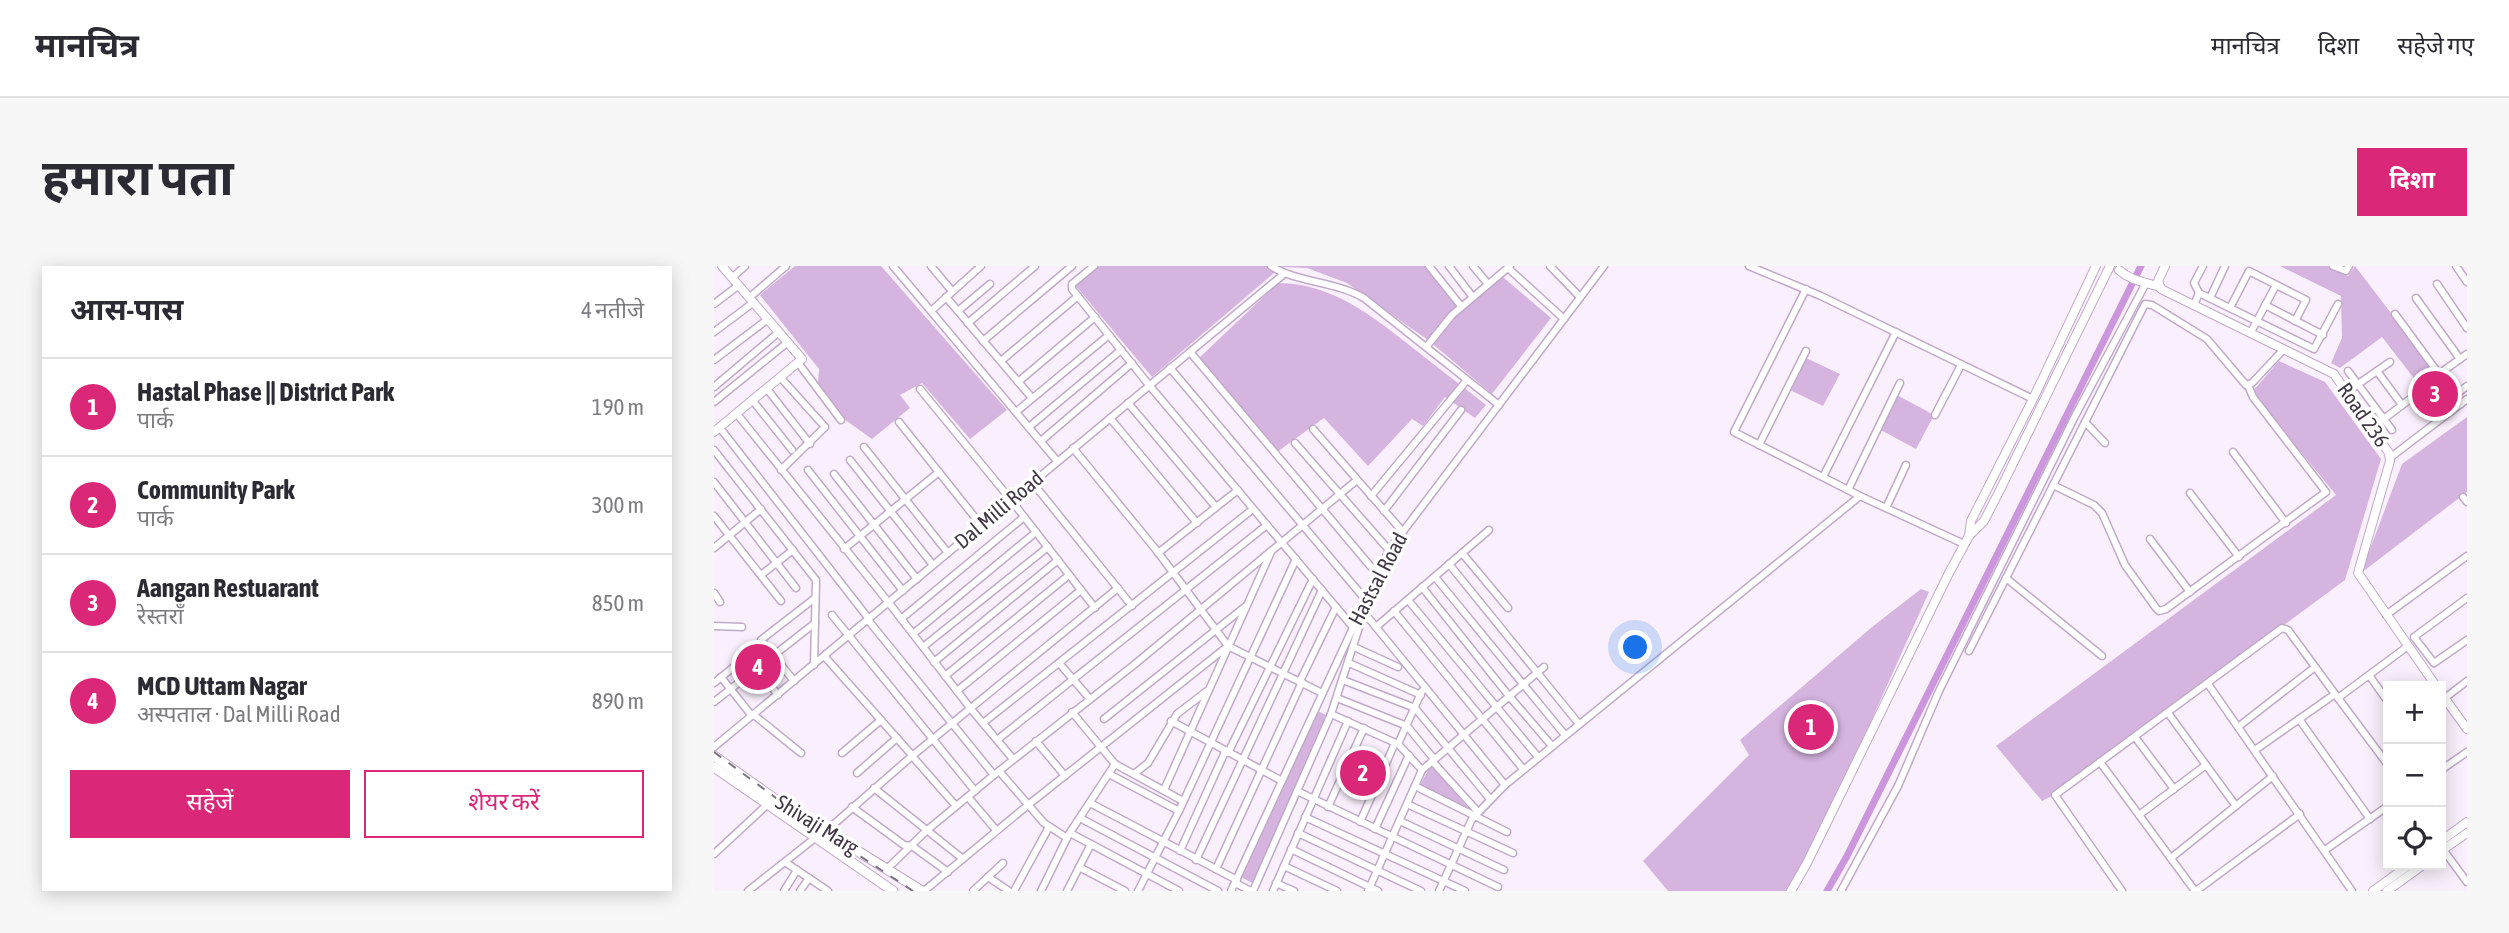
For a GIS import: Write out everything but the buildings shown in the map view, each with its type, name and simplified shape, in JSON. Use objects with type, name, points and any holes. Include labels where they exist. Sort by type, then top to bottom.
[{"type":"main road","name":"Shivaji Marg","points":[[714,755],[815,838],[893,891]]},
{"type":"main road","name":"Shivaji Marg","points":[[714,767],[770,802],[827,831],[923,891]]},
{"type":"street","points":[[714,270],[720,266],[735,281],[801,358],[799,363],[717,430],[953,724],[1049,827],[1091,844],[1179,891]]},
{"type":"street","points":[[714,304],[745,266]]},
{"type":"street","points":[[714,332],[786,266]]},
{"type":"street","points":[[893,266],[1057,461]]},
{"type":"street","points":[[931,266],[958,311],[1032,398]]},
{"type":"street","points":[[931,311],[972,269],[981,266]]},
{"type":"street","points":[[968,323],[1035,266]]},
{"type":"street","points":[[983,341],[1070,266]]},
{"type":"street","points":[[1094,266],[1071,285],[1078,296],[1149,385],[1353,626]]},
{"type":"street","points":[[1271,266],[1284,274],[1321,281],[1356,293],[1499,405]]},
{"type":"street","points":[[1429,266],[1461,306]]},
{"type":"street","points":[[1449,266],[1472,296]]},
{"type":"street","points":[[1472,266],[1488,284]]},
{"type":"street","points":[[1495,266],[1501,273]]},
{"type":"street","points":[[1550,266],[1580,297]]},
{"type":"street","name":"Hastsal Road","points":[[1231,891],[1389,550],[1604,266]]},
{"type":"street","points":[[1749,266],[1806,289],[2033,399]]},
{"type":"street","points":[[1969,536],[1973,517],[2096,266]]},
{"type":"street","points":[[2160,287],[2158,281],[2165,266]]},
{"type":"street","points":[[2203,266],[2194,283],[2200,293],[2312,349],[2316,348],[2338,304]]},
{"type":"street","points":[[2210,298],[2225,266]]},
{"type":"street","points":[[2333,266],[2346,271],[2348,266]]},
{"type":"street","points":[[1427,346],[1461,306],[1509,267],[1564,320]]},
{"type":"street","points":[[2456,267],[2467,282]]},
{"type":"street","points":[[1791,891],[1964,544],[1984,521],[2117,269]]},
{"type":"street","name":"Road 236","points":[[2117,269],[2160,287],[2334,374],[2348,391],[2391,457],[2358,571],[2361,580],[2432,681]]},
{"type":"street","points":[[2230,308],[2249,271],[2306,300],[2295,321]]},
{"type":"street","name":"Dal Milli Road","points":[[714,747],[1284,274]]},
{"type":"street","points":[[1842,891],[1898,786],[1939,691],[2141,280]]},
{"type":"street","points":[[958,311],[990,284]]},
{"type":"street","points":[[2437,284],[2467,327]]},
{"type":"street","points":[[2251,332],[2276,285]]},
{"type":"street","points":[[1806,289],[1734,432],[1737,436],[1860,496],[1964,544]]},
{"type":"street","points":[[2194,304],[2200,293]]},
{"type":"street","points":[[1001,361],[1078,296]]},
{"type":"street","points":[[2416,299],[2460,359]]},
{"type":"street","points":[[1969,651],[2053,485],[2145,304],[2152,305],[2207,339],[2248,385],[2255,400],[2326,491],[2324,496],[2166,609],[2158,610],[2125,565],[2102,513],[2094,505],[2053,485]]},
{"type":"street","points":[[2265,306],[2323,335]]},
{"type":"street","points":[[2391,457],[2464,402],[2454,396],[2395,314]]},
{"type":"street","points":[[1018,382],[1095,317]]},
{"type":"street","points":[[714,360],[768,319]]},
{"type":"street","points":[[721,397],[714,388],[779,332]]},
{"type":"street","points":[[1823,477],[1896,332]]},
{"type":"street","points":[[1016,412],[1109,335]]},
{"type":"street","points":[[714,402],[788,342]]},
{"type":"street","points":[[2248,385],[2284,349]]},
{"type":"street","points":[[1029,427],[1121,350]]},
{"type":"street","points":[[1759,445],[1807,351]]},
{"type":"street","points":[[1190,352],[1377,574]]},
{"type":"street","points":[[2439,374],[2467,354]]},
{"type":"street","points":[[2348,391],[2390,362]]},
{"type":"street","points":[[799,363],[841,420]]},
{"type":"street","points":[[1041,441],[1132,363]]},
{"type":"street","points":[[1935,415],[1961,365]]},
{"type":"street","points":[[1170,368],[1365,599]]},
{"type":"street","points":[[2348,371],[2392,430]]},
{"type":"street","points":[[2377,371],[2402,405]]},
{"type":"street","points":[[781,378],[824,426],[810,444],[781,470]]},
{"type":"street","points":[[1371,496],[1467,380]]},
{"type":"street","points":[[1849,490],[1900,383]]},
{"type":"street","points":[[2454,396],[2467,386]]},
{"type":"street","points":[[767,389],[810,444]]},
{"type":"street","points":[[920,389],[1095,608]]},
{"type":"street","points":[[2372,428],[2414,396]]},
{"type":"street","points":[[753,401],[792,450]]},
{"type":"street","points":[[1128,403],[1216,508]]},
{"type":"street","points":[[1384,511],[1461,410]]},
{"type":"street","points":[[737,414],[1013,759]]},
{"type":"street","points":[[1110,418],[1197,523]]},
{"type":"street","points":[[899,422],[981,525]]},
{"type":"street","points":[[2085,422],[2105,443]]},
{"type":"street","points":[[1313,429],[1403,532]]},
{"type":"street","points":[[1295,443],[1389,550]]},
{"type":"street","points":[[864,447],[948,553]]},
{"type":"street","points":[[1073,448],[1158,553],[1228,646],[1322,693]]},
{"type":"street","points":[[714,450],[816,580],[814,665]]},
{"type":"street","points":[[2233,452],[2286,523]]},
{"type":"street","points":[[850,460],[933,565]]},
{"type":"street","points":[[1886,508],[1906,465]]},
{"type":"street","points":[[808,470],[903,591]]},
{"type":"street","points":[[844,549],[939,472]]},
{"type":"street","points":[[834,474],[917,579]]},
{"type":"street","points":[[888,869],[956,806],[1357,480]]},
{"type":"street","points":[[714,482],[796,587]]},
{"type":"street","points":[[1032,482],[1132,606]]},
{"type":"street","points":[[1158,553],[1238,491]]},
{"type":"street","points":[[2190,493],[2239,557]]},
{"type":"street","points":[[1438,891],[1465,831],[1490,799],[1523,769],[1860,496]]},
{"type":"street","points":[[714,548],[761,509]]},
{"type":"street","points":[[983,723],[1253,509]]},
{"type":"street","points":[[714,516],[781,601]]},
{"type":"street","points":[[901,619],[1024,517]]},
{"type":"street","points":[[997,740],[1267,525]]},
{"type":"street","points":[[1376,627],[1489,530]]},
{"type":"street","points":[[913,634],[1036,532]]},
{"type":"street","points":[[2150,539],[2190,592]]},
{"type":"street","points":[[923,647],[1048,547]]},
{"type":"street","points":[[761,575],[793,550]]},
{"type":"street","points":[[1164,790],[1271,551]]},
{"type":"street","points":[[1462,553],[1508,608]]},
{"type":"street","points":[[2386,615],[2467,556]]},
{"type":"street","points":[[1138,891],[1179,811],[1296,559]]},
{"type":"street","points":[[934,662],[1058,561]]},
{"type":"street","points":[[1449,564],[1579,724]]},
{"type":"street","points":[[946,676],[1069,575]]},
{"type":"street","points":[[1435,577],[1565,735]]},
{"type":"street","points":[[2006,578],[2102,656]]},
{"type":"street","points":[[1180,851],[1312,579]]},
{"type":"street","points":[[1422,587],[1552,746]]},
{"type":"street","points":[[827,831],[912,755],[933,741],[1118,588]]},
{"type":"street","points":[[957,691],[1081,590]]},
{"type":"street","points":[[1196,860],[1322,590]]},
{"type":"street","points":[[714,593],[720,602]]},
{"type":"street","points":[[794,681],[761,640],[815,598]]},
{"type":"street","points":[[2467,598],[2414,638],[2434,663],[2467,640]]},
{"type":"street","points":[[1408,600],[1538,757]]},
{"type":"street","points":[[1104,719],[1247,605]]},
{"type":"street","points":[[1216,869],[1336,607]]},
{"type":"street","points":[[1362,610],[1505,785]]},
{"type":"street","points":[[1090,803],[1216,869],[1252,891],[1331,714],[1354,647],[1362,610]]},
{"type":"street","points":[[1394,611],[1523,769]]},
{"type":"street","points":[[832,615],[975,791]]},
{"type":"street","points":[[714,702],[815,623]]},
{"type":"street","points":[[714,626],[742,627]]},
{"type":"street","points":[[2122,891],[2055,796],[2284,628],[2383,758]]},
{"type":"street","points":[[714,683],[763,643]]},
{"type":"street","points":[[923,891],[1228,646]]},
{"type":"street","points":[[2255,750],[2408,646]]},
{"type":"street","points":[[1354,647],[1398,667]]},
{"type":"street","points":[[826,658],[956,806]]},
{"type":"street","points":[[1059,663],[1090,699]]},
{"type":"street","points":[[1349,663],[1421,695]]},
{"type":"street","points":[[1369,889],[1422,770],[1544,667]]},
{"type":"street","points":[[2238,727],[2315,667]]},
{"type":"street","points":[[757,668],[778,695]]},
{"type":"street","points":[[2369,675],[2383,695]]},
{"type":"street","points":[[721,677],[753,715],[801,753]]},
{"type":"street","points":[[1343,680],[1415,708],[1490,799]]},
{"type":"street","points":[[2446,693],[2467,681]]},
{"type":"street","points":[[2208,684],[2352,891]]},
{"type":"street","points":[[1360,822],[1424,687]]},
{"type":"street","points":[[1134,774],[1148,763],[1177,714],[1208,690]]},
{"type":"street","points":[[1337,698],[1407,726],[1476,814]]},
{"type":"street","points":[[2446,699],[2467,729]]},
{"type":"street","points":[[1072,712],[1115,764],[1183,800]]},
{"type":"street","points":[[2168,713],[2236,806]]},
{"type":"street","points":[[1331,714],[1396,743],[1422,770]]},
{"type":"street","points":[[2299,719],[2370,819]]},
{"type":"street","points":[[842,753],[881,720]]},
{"type":"street","points":[[1171,721],[1282,781]]},
{"type":"street","points":[[1273,891],[1348,721]]},
{"type":"street","points":[[1328,807],[1364,728]]},
{"type":"street","points":[[2135,737],[2174,789]]},
{"type":"street","points":[[857,773],[897,738]]},
{"type":"street","points":[[1036,741],[1065,776]]},
{"type":"street","points":[[2446,767],[2467,752]]},
{"type":"street","points":[[1375,829],[1409,755]]},
{"type":"street","points":[[2100,762],[2195,891],[2300,814]]},
{"type":"street","points":[[1041,891],[1069,835],[1115,764]]},
{"type":"street","points":[[2139,815],[2206,765]]},
{"type":"street","points":[[1109,774],[1179,811]]},
{"type":"street","points":[[2171,858],[2273,776]]},
{"type":"street","points":[[1415,786],[1476,814],[1507,832]]},
{"type":"street","points":[[874,788],[963,859]]},
{"type":"street","points":[[1297,791],[1498,887]]},
{"type":"street","points":[[968,797],[996,830]]},
{"type":"street","points":[[714,854],[770,802]]},
{"type":"street","points":[[1407,804],[1513,853]]},
{"type":"street","points":[[852,807],[904,845],[912,846],[948,872]]},
{"type":"street","points":[[2325,850],[2387,807]]},
{"type":"street","points":[[1305,817],[1465,891]]},
{"type":"street","points":[[1080,818],[1218,891]]},
{"type":"street","points":[[1400,821],[1504,870]]},
{"type":"street","points":[[2446,842],[2467,822]]},
{"type":"street","points":[[1014,891],[1049,827]]},
{"type":"street","points":[[1298,833],[1422,891]]},
{"type":"street","points":[[2446,844],[2467,833]]},
{"type":"street","points":[[748,891],[815,838]]},
{"type":"street","points":[[1068,891],[1091,844]]},
{"type":"street","points":[[1291,849],[1369,889],[1378,891]]},
{"type":"street","points":[[2446,854],[2467,882]]},
{"type":"street","points":[[785,862],[809,878],[817,888],[828,891]]},
{"type":"street","points":[[976,890],[1003,863]]},
{"type":"street","points":[[1284,866],[1337,891]]},
{"type":"street","points":[[1079,867],[1125,891]]},
{"type":"street","points":[[784,891],[797,870]]},
{"type":"street","points":[[2372,891],[2402,870]]},
{"type":"street","points":[[2387,891],[2416,870]]},
{"type":"street","points":[[988,877],[1009,891]]},
{"type":"street","points":[[800,891],[809,878]]},
{"type":"street","points":[[1276,883],[1294,891]]},
{"type":"shaded area","points":[[795,266],[881,266],[1007,410],[970,439],[922,383],[900,395],[910,408],[872,439],[844,419],[818,384],[819,369],[760,295]]},
{"type":"shaded area","points":[[1096,266],[1426,266],[1459,304],[1497,272],[1551,318],[1492,394],[1428,340],[1347,283],[1307,268],[1281,267],[1152,377],[1075,285]]},
{"type":"shaded area","points":[[2280,266],[2328,266],[2348,276],[2355,266],[2433,368],[2416,381],[2382,337],[2340,368],[2331,363],[2342,338],[2341,296]]},
{"type":"shaded area","points":[[1278,283],[1298,284],[1334,295],[1367,313],[1486,405],[1475,418],[1445,397],[1423,426],[1412,419],[1368,466],[1324,418],[1277,452],[1198,359]]},
{"type":"shaded area","points":[[1806,358],[1840,374],[1823,406],[1790,390]]},
{"type":"shaded area","points":[[2279,361],[2325,382],[2381,459],[2345,580],[2042,801],[1996,746],[2336,495],[2252,392]]},
{"type":"shaded area","points":[[1897,395],[1934,415],[1916,449],[1879,429]]},
{"type":"shaded area","points":[[2467,417],[2467,492],[2361,573],[2402,464]]},
{"type":"shaded area","points":[[1921,589],[1929,592],[1850,768],[1789,891],[1668,891],[1643,861],[1749,755],[1740,740],[1872,627]]},
{"type":"shaded area","points":[[1318,711],[1330,717],[1254,884],[1241,877]]},
{"type":"shaded area","points":[[1359,753],[1380,762],[1367,793],[1346,784]]},
{"type":"shaded area","points":[[1431,765],[1469,809],[1419,787]]},
{"type":"waterway","points":[[1827,891],[1847,856],[2141,266]]},
{"type":"railway","points":[[714,752],[807,821],[913,891]]},
{"type":"place","name":"Aangan Restuarant","points":[[2435,394]]},
{"type":"place","name":"MCD Uttam Nagar","points":[[758,667]]},
{"type":"place","name":"Hastal Phase || District Park","points":[[1811,727]]},
{"type":"place","name":"Community Park","points":[[1363,773]]}]
